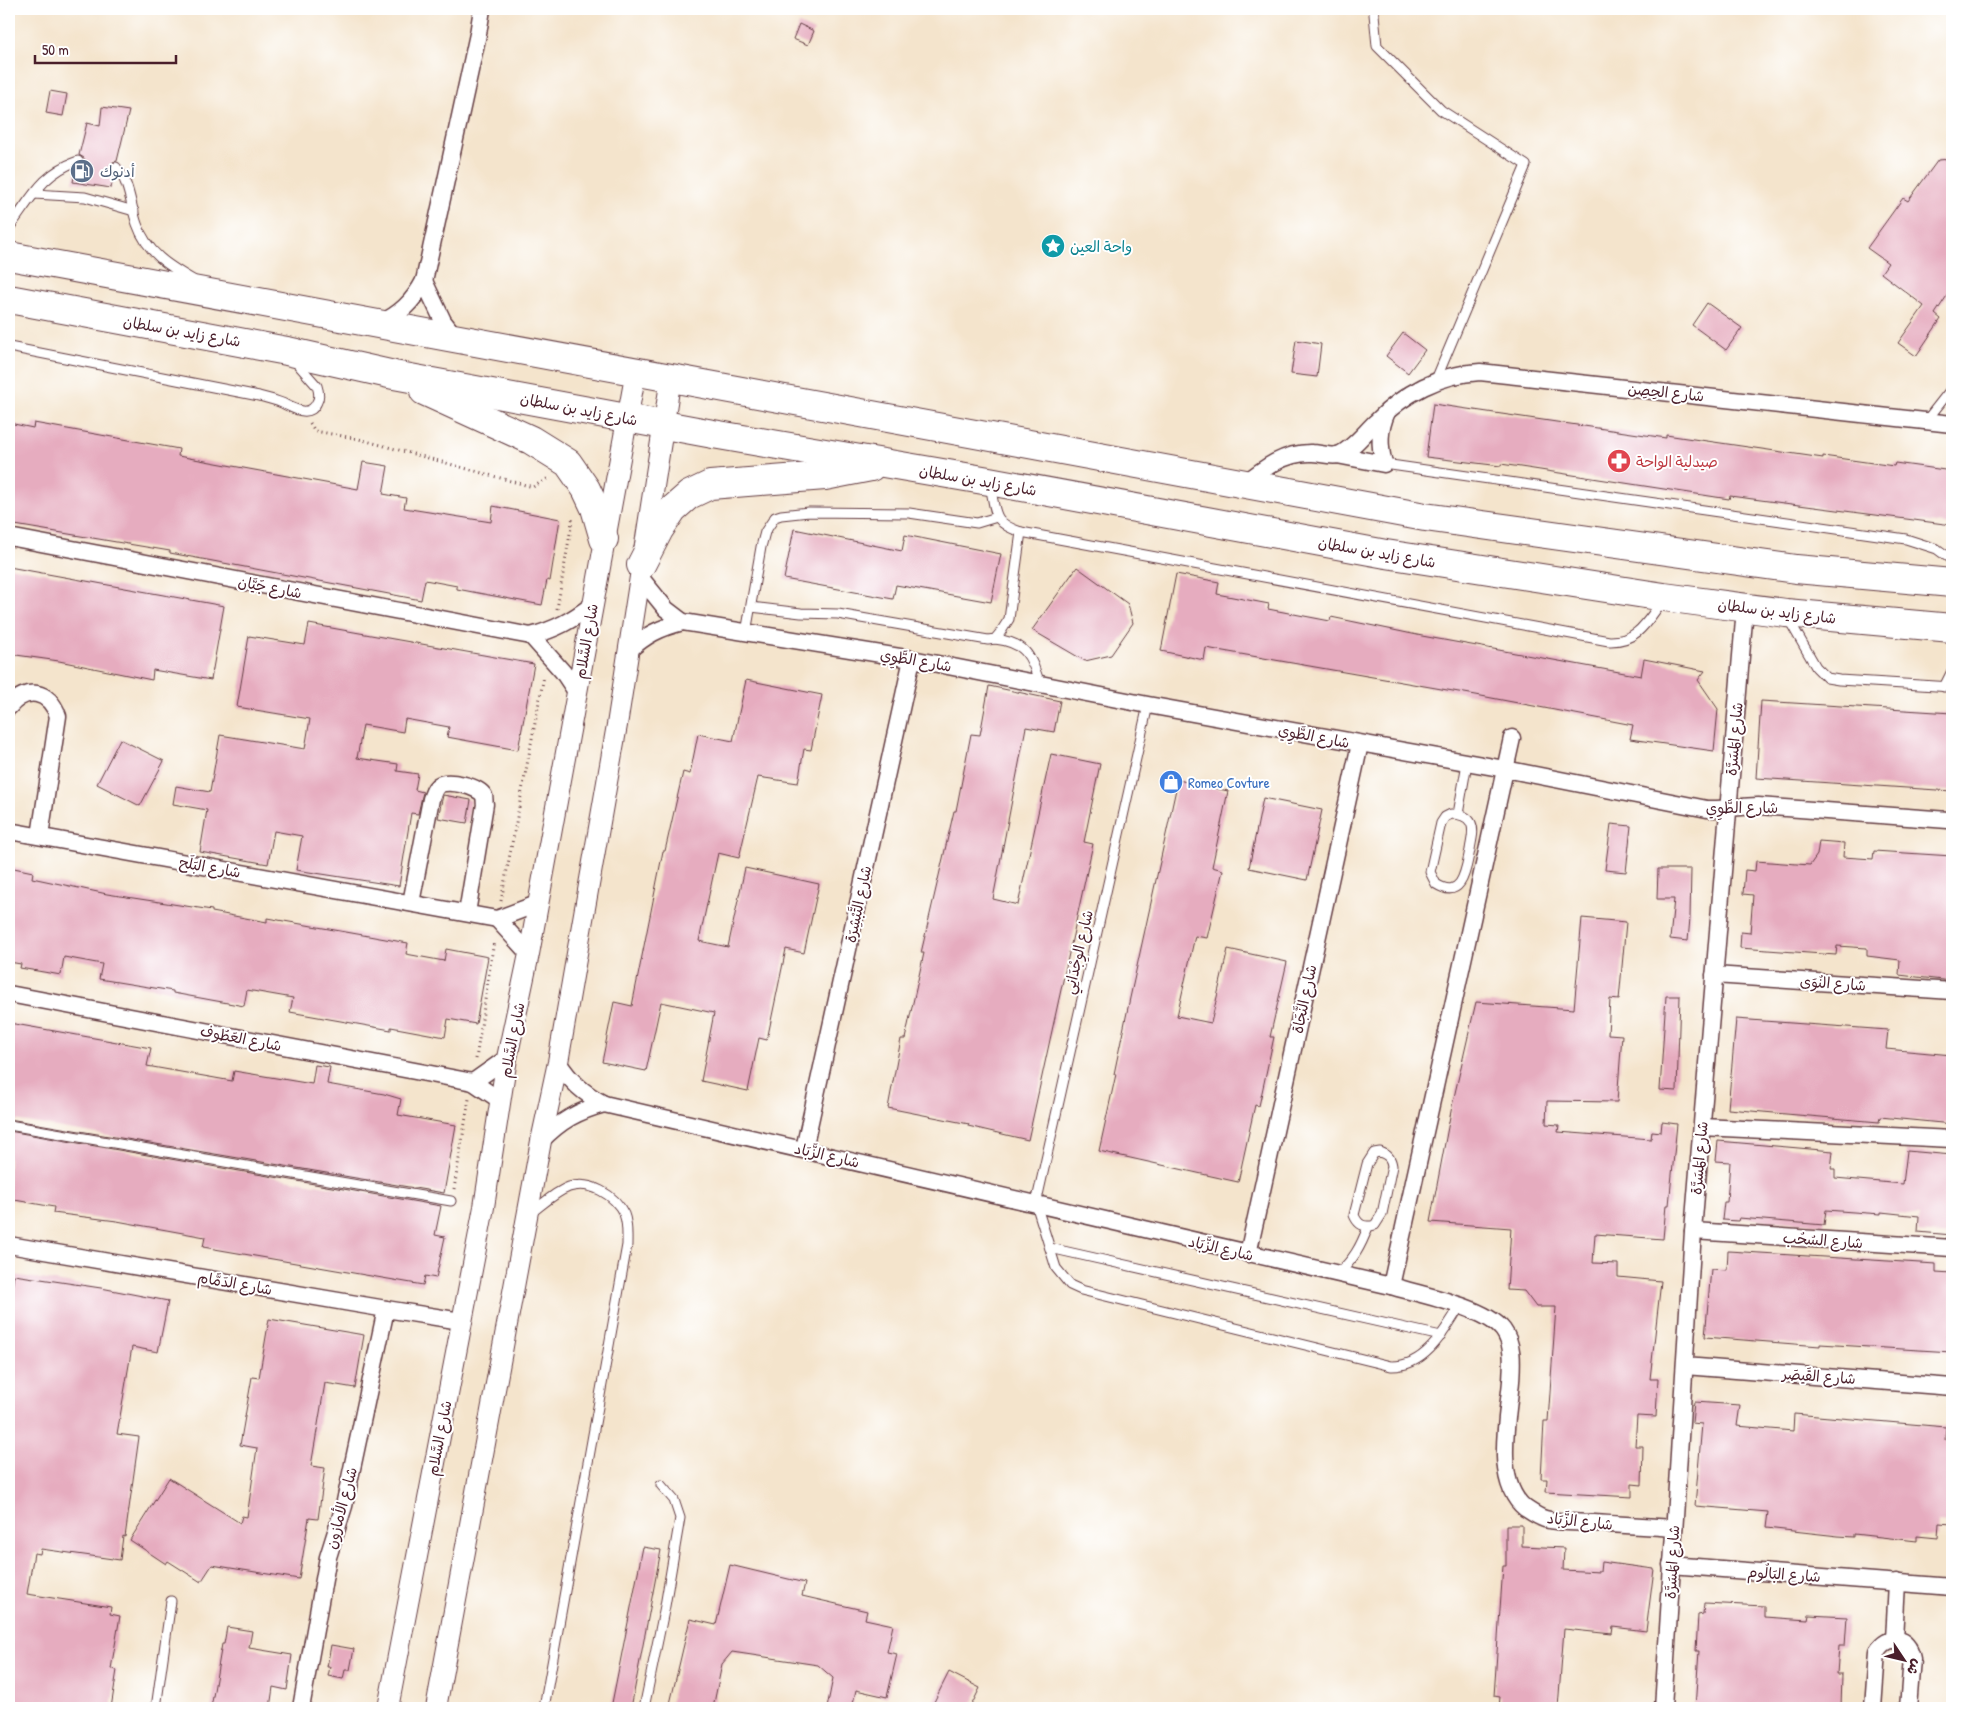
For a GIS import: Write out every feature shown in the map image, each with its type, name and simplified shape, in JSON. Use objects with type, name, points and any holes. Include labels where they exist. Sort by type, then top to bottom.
[{"type":"highway","points":[[9,256],[1425,517],[1796,569],[1952,583]]},
{"type":"highway","name":"شارع زايد بن سلطان","points":[[9,299],[287,351],[394,375],[663,425],[989,481],[1386,554],[1664,598],[1786,613],[1952,628]]},
{"type":"highway","points":[[394,375],[422,390],[531,440],[568,463],[586,489],[595,508],[604,539]]},
{"type":"highway","points":[[640,571],[659,530],[673,509],[689,495],[710,485],[825,476],[885,464]]},
{"type":"highway","points":[[1902,624],[1913,613],[1920,610],[1952,610]]},
{"type":"street","points":[[377,324],[392,318],[405,308],[416,296],[424,281],[482,9]]},
{"type":"street","points":[[424,281],[439,314],[456,338]]},
{"type":"street","name":"شارع السَّلام","points":[[388,1708],[484,1207],[507,1058],[529,954],[636,371]]},
{"type":"street","name":"شارع الحِصِن","points":[[1337,455],[1388,410],[1411,394],[1435,382],[1463,373],[1480,372],[1952,424]]},
{"type":"street","points":[[436,1708],[541,1140],[558,1062],[617,725],[672,377]]},
{"type":"street","points":[[1244,484],[1273,463],[1286,456],[1298,453],[1337,455],[1384,464],[1380,451],[1380,437],[1382,423],[1388,410]]},
{"type":"street","name":"شارع جَيَّان","points":[[9,537],[530,636],[554,630],[592,605]]},
{"type":"street","points":[[640,571],[662,604],[683,622]]},
{"type":"street","name":"شارع المَسَرَّة","points":[[1663,1708],[1693,1231],[1745,608]]},
{"type":"street","name":"شارع الطَّوِي","points":[[628,651],[644,637],[662,627],[683,622],[912,658],[1148,705],[1505,769],[1707,809],[1727,810],[1746,806],[1758,806],[1948,820]]},
{"type":"street","points":[[530,636],[563,672],[577,693]]},
{"type":"street","name":"شارع التَّبْشِرَة","points":[[804,1149],[912,658]]},
{"type":"street","points":[[9,708],[15,699],[25,694],[36,694],[46,698],[54,706],[58,716],[40,836]]},
{"type":"street","points":[[1391,1286],[1512,738]]},
{"type":"street","name":"شارع النَّجَاة","points":[[1248,1254],[1360,744]]},
{"type":"street","points":[[411,903],[434,790],[438,785],[445,782],[469,786],[477,789],[484,796],[485,804],[467,913]]},
{"type":"street","name":"شارع البَلَح","points":[[9,831],[497,919]]},
{"type":"street","points":[[529,954],[497,919],[538,904]]},
{"type":"street","name":"شارع النُوَى","points":[[1714,974],[1952,991]]},
{"type":"street","name":"شارع العَطُوف","points":[[9,994],[473,1082],[500,1101]]},
{"type":"street","points":[[473,1082],[507,1058]]},
{"type":"street","name":"شارع الزَّبَاد","points":[[558,1062],[577,1087],[604,1104],[1391,1286],[1460,1306],[1492,1321],[1502,1330],[1510,1344],[1512,1362],[1504,1456],[1510,1490],[1518,1502],[1530,1512],[1544,1519],[1564,1522],[1674,1528]]},
{"type":"street","name":"شارع الزَّبَاد","points":[[541,1140],[569,1116],[586,1108],[604,1104]]},
{"type":"street","points":[[1702,1127],[1952,1139]]},
{"type":"street","name":"شارع السُحُب","points":[[1693,1231],[1952,1248]]},
{"type":"street","name":"شارع الدَمَّام","points":[[9,1245],[461,1321]]},
{"type":"street","name":"شارع الأمازون","points":[[302,1708],[328,1556],[344,1506],[386,1309]]},
{"type":"street","name":"شارع القَيصَر","points":[[1685,1366],[1952,1387]]},
{"type":"street","name":"شارع البَالُوم","points":[[1672,1565],[1952,1587]]},
{"type":"street","points":[[1894,1640],[1897,1582]]},
{"type":"street","points":[[1873,1708],[1877,1652],[1887,1641],[1894,1640],[1901,1641],[1911,1651],[1908,1708]]},
{"type":"lane","points":[[1375,9],[1376,46],[1441,110],[1526,165],[1435,382]]},
{"type":"lane","points":[[9,228],[46,178],[59,168],[78,161]]},
{"type":"lane","points":[[116,167],[123,175],[127,184],[137,225],[145,242],[162,261],[224,297]]},
{"type":"lane","points":[[34,194],[85,197],[134,211]]},
{"type":"lane","points":[[9,347],[259,396],[298,411],[304,411],[315,406],[318,401],[319,391],[317,386],[287,351]]},
{"type":"lane","points":[[1926,421],[1952,388]]},
{"type":"lane","points":[[1384,464],[1906,539],[1937,549],[1952,560]]},
{"type":"lane","points":[[989,481],[997,517],[1007,527],[1021,532],[1609,641],[1629,639],[1638,633],[1664,598]]},
{"type":"lane","points":[[746,633],[762,539],[768,524],[775,517],[809,512],[909,512],[977,523],[997,517]]},
{"type":"lane","points":[[995,639],[1009,619],[1021,532]]},
{"type":"lane","points":[[751,607],[801,613],[838,614],[1014,643],[1026,650],[1032,659],[1040,684]]},
{"type":"lane","points":[[1786,613],[1812,661],[1827,678],[1948,687],[1952,670]]},
{"type":"lane","name":"شارع الوِجْدَانِي","points":[[1036,1204],[1148,705]]},
{"type":"lane","points":[[1458,814],[1467,763]]},
{"type":"lane","points":[[1458,814],[1469,819],[1473,830],[1466,872],[1464,878],[1454,887],[1441,887],[1432,879],[1430,872],[1440,829],[1446,817],[1458,814]]},
{"type":"lane","points":[[9,1125],[452,1201]]},
{"type":"lane","points":[[1380,1152],[1387,1154],[1391,1159],[1392,1166],[1382,1214],[1375,1225],[1368,1227],[1362,1226],[1356,1221],[1354,1215],[1367,1164],[1374,1153],[1380,1152]]},
{"type":"lane","points":[[527,1216],[556,1194],[569,1187],[591,1186],[604,1193],[617,1204],[624,1215],[627,1227],[627,1245],[544,1708]]},
{"type":"lane","points":[[1036,1204],[1052,1260],[1062,1277],[1070,1285],[1081,1290],[1391,1366],[1408,1365],[1418,1359],[1441,1336],[1460,1306]]},
{"type":"lane","points":[[1337,1274],[1348,1265],[1357,1253],[1368,1227]]},
{"type":"lane","points":[[1050,1248],[1441,1336]]},
{"type":"lane","points":[[644,1708],[666,1606],[680,1518],[674,1500],[661,1485]]},
{"type":"lane","points":[[156,1708],[172,1601]]},
{"type":"path","points":[[304,411],[315,431],[359,438],[532,487],[568,463]]},
{"type":"path","points":[[554,630],[573,516],[571,509]]},
{"type":"path","points":[[452,1201],[473,1082],[497,919],[548,655]]},
{"type":"building","points":[[799,24],[814,31],[808,45],[793,39]]},
{"type":"building","points":[[50,91],[67,94],[63,116],[46,113]]},
{"type":"building","points":[[102,107],[129,111],[117,161],[110,165],[114,175],[111,188],[73,182],[76,168],[84,162],[84,158],[79,155],[87,123],[100,126]]},
{"type":"building","points":[[1952,159],[1952,288],[1935,314],[1941,319],[1916,356],[1898,343],[1924,306],[1881,273],[1888,263],[1867,248],[1903,198],[1908,201],[1938,160]]},
{"type":"building","points":[[1707,303],[1742,328],[1726,350],[1692,325]]},
{"type":"building","points":[[1403,333],[1425,350],[1408,373],[1386,356]]},
{"type":"building","points":[[1296,340],[1321,344],[1317,377],[1291,374]]},
{"type":"building","points":[[1433,404],[1666,438],[1666,435],[1823,458],[1823,456],[1894,466],[1895,463],[1952,471],[1952,525],[1730,496],[1729,499],[1501,464],[1501,466],[1426,457]]},
{"type":"building","points":[[9,423],[33,428],[34,423],[179,449],[178,456],[358,489],[363,462],[388,466],[383,494],[406,498],[404,508],[491,522],[493,506],[560,519],[550,581],[547,580],[542,605],[457,589],[457,586],[425,580],[421,600],[170,553],[170,551],[15,525],[15,522],[9,521]]},
{"type":"building","points":[[794,529],[902,551],[905,535],[1001,554],[991,602],[896,585],[893,599],[784,579]]},
{"type":"building","points":[[9,567],[224,606],[211,680],[153,670],[152,680],[59,661],[9,654]]},
{"type":"building","points":[[1077,567],[1128,604],[1133,623],[1111,655],[1085,661],[1032,630]]},
{"type":"building","points":[[1176,574],[1219,582],[1217,594],[1269,604],[1268,609],[1330,621],[1331,617],[1422,636],[1641,676],[1644,659],[1705,671],[1698,680],[1718,709],[1714,751],[1630,739],[1633,725],[1476,695],[1206,648],[1204,660],[1161,651]]},
{"type":"building","points":[[309,624],[534,664],[518,750],[447,737],[449,727],[405,719],[403,732],[363,725],[357,758],[398,764],[397,771],[418,774],[415,790],[423,792],[418,814],[411,813],[399,886],[296,870],[302,836],[274,831],[268,864],[200,852],[207,810],[173,804],[176,786],[210,792],[220,735],[305,749],[310,719],[237,707],[249,636],[305,645]]},
{"type":"building","points":[[746,680],[822,695],[811,750],[804,749],[798,783],[758,777],[739,858],[718,853],[699,941],[728,947],[745,868],[819,884],[804,953],[786,949],[767,1040],[759,1038],[748,1091],[701,1081],[714,1013],[661,1002],[646,1071],[602,1062],[614,1002],[632,1006],[663,851],[665,851],[683,772],[690,774],[698,734],[733,741]]},
{"type":"building","points":[[989,686],[1060,701],[1054,732],[1026,727],[993,899],[1018,905],[1051,754],[1100,764],[1084,842],[1093,844],[1028,1140],[968,1126],[969,1124],[888,1108],[901,1039],[905,1039],[924,953],[921,953],[954,811],[956,811],[971,734],[980,735]]},
{"type":"building","points":[[1761,701],[1952,713],[1952,791],[1756,778]]},
{"type":"building","points":[[120,739],[164,761],[140,806],[97,784]]},
{"type":"building","points":[[1178,780],[1228,791],[1212,867],[1223,870],[1207,938],[1195,936],[1177,1016],[1211,1023],[1228,949],[1287,962],[1270,1037],[1274,1037],[1259,1106],[1255,1105],[1238,1182],[1099,1151],[1130,998]]},
{"type":"building","points":[[443,795],[471,800],[467,823],[438,818]]},
{"type":"building","points":[[1263,798],[1322,810],[1307,880],[1249,868]]},
{"type":"building","points":[[1611,824],[1631,826],[1626,872],[1605,870]]},
{"type":"building","points":[[1819,841],[1844,843],[1843,857],[1873,859],[1874,851],[1952,856],[1952,981],[1899,975],[1900,960],[1867,956],[1867,948],[1837,946],[1836,955],[1740,948],[1741,932],[1750,933],[1753,895],[1743,894],[1745,870],[1755,871],[1756,861],[1810,865],[1817,855]]},
{"type":"building","points":[[9,867],[33,872],[32,878],[107,894],[212,910],[212,912],[267,922],[267,918],[408,943],[406,954],[444,961],[446,949],[488,957],[476,1024],[448,1019],[445,1037],[391,1027],[391,1030],[290,1012],[293,998],[247,990],[244,1006],[173,993],[173,991],[99,979],[102,964],[64,957],[61,975],[20,968],[21,964],[9,962]]},
{"type":"building","points":[[1658,869],[1691,869],[1688,941],[1670,939],[1674,899],[1657,899]]},
{"type":"building","points":[[1582,918],[1626,922],[1619,1000],[1610,999],[1608,1034],[1622,1035],[1617,1102],[1547,1101],[1546,1124],[1559,1125],[1558,1132],[1651,1139],[1652,1131],[1661,1132],[1662,1122],[1677,1124],[1669,1205],[1666,1205],[1663,1239],[1595,1234],[1593,1263],[1618,1264],[1618,1277],[1661,1281],[1650,1379],[1658,1379],[1656,1417],[1637,1416],[1635,1446],[1643,1446],[1642,1485],[1632,1484],[1632,1497],[1546,1492],[1547,1479],[1541,1479],[1544,1421],[1548,1421],[1556,1307],[1536,1307],[1524,1291],[1507,1290],[1511,1228],[1430,1222],[1452,1106],[1476,1002],[1574,1009]]},
{"type":"building","points":[[1666,996],[1680,996],[1677,1091],[1660,1090]]},
{"type":"building","points":[[1736,1019],[1888,1030],[1886,1049],[1952,1055],[1952,1124],[1880,1117],[1879,1122],[1728,1109]]},
{"type":"building","points":[[9,1023],[151,1048],[147,1066],[232,1081],[234,1071],[312,1084],[315,1065],[330,1067],[327,1084],[384,1094],[401,1099],[398,1115],[456,1125],[444,1193],[9,1119]]},
{"type":"building","points":[[9,1131],[441,1206],[435,1235],[445,1237],[436,1278],[425,1276],[423,1285],[203,1247],[205,1237],[117,1221],[53,1213],[54,1207],[9,1199]]},
{"type":"building","points":[[1718,1141],[1833,1151],[1831,1169],[1835,1169],[1835,1178],[1903,1184],[1907,1151],[1952,1155],[1952,1235],[1918,1232],[1919,1216],[1881,1212],[1881,1214],[1826,1210],[1824,1225],[1739,1218],[1738,1221],[1722,1220],[1724,1202],[1727,1202],[1730,1162],[1716,1161]]},
{"type":"building","points":[[1728,1251],[1936,1264],[1936,1272],[1952,1273],[1952,1352],[1820,1344],[1820,1346],[1705,1337],[1711,1269],[1727,1270]]},
{"type":"building","points":[[14,1275],[101,1288],[168,1301],[158,1352],[132,1347],[117,1434],[139,1437],[120,1560],[41,1549],[40,1554],[34,1553],[27,1594],[111,1607],[110,1614],[120,1616],[111,1669],[117,1670],[111,1708],[9,1708],[9,1308]]},
{"type":"building","points":[[269,1319],[364,1335],[355,1388],[325,1383],[311,1466],[325,1468],[318,1519],[309,1518],[299,1579],[212,1565],[201,1582],[168,1561],[166,1564],[130,1540],[169,1478],[240,1523],[242,1516],[247,1517],[257,1448],[240,1445],[252,1377],[259,1378]]},
{"type":"building","points":[[1694,1402],[1740,1405],[1737,1426],[1793,1431],[1794,1414],[1946,1427],[1945,1440],[1952,1440],[1952,1524],[1939,1523],[1938,1538],[1917,1536],[1917,1541],[1854,1534],[1854,1537],[1838,1536],[1766,1528],[1768,1512],[1695,1506],[1702,1424],[1692,1423]]},
{"type":"building","points":[[1506,1525],[1522,1525],[1522,1546],[1564,1548],[1563,1570],[1600,1572],[1601,1562],[1654,1569],[1646,1631],[1613,1627],[1612,1634],[1564,1629],[1558,1708],[1499,1708],[1500,1697],[1494,1696],[1503,1566],[1506,1566]]},
{"type":"building","points":[[643,1547],[661,1550],[631,1708],[611,1708]]},
{"type":"building","points":[[730,1565],[805,1583],[802,1596],[867,1611],[865,1619],[893,1625],[887,1652],[897,1654],[887,1697],[856,1690],[852,1708],[827,1708],[833,1678],[818,1665],[732,1652],[722,1664],[713,1708],[669,1708],[690,1619],[716,1625]]},
{"type":"building","points":[[1704,1603],[1764,1606],[1764,1617],[1808,1620],[1809,1615],[1847,1617],[1845,1646],[1839,1646],[1837,1674],[1842,1674],[1841,1708],[1695,1708],[1699,1651],[1696,1651],[1698,1615],[1703,1614]]},
{"type":"building","points":[[227,1627],[252,1631],[249,1648],[292,1655],[287,1690],[273,1687],[270,1708],[211,1708],[222,1644],[224,1644]]},
{"type":"building","points":[[331,1645],[354,1649],[350,1670],[345,1670],[343,1679],[328,1676],[330,1667],[327,1667]]},
{"type":"building","points":[[949,1672],[980,1688],[970,1708],[931,1708]]},
{"type":"place","name":"أدنوك","points":[[82,171]]},
{"type":"place","name":"واحة العين","points":[[1053,246]]},
{"type":"place","name":"صيدلية الواحة","points":[[1619,461]]},
{"type":"place","name":"Romeo Covture","points":[[1171,782]]}]
